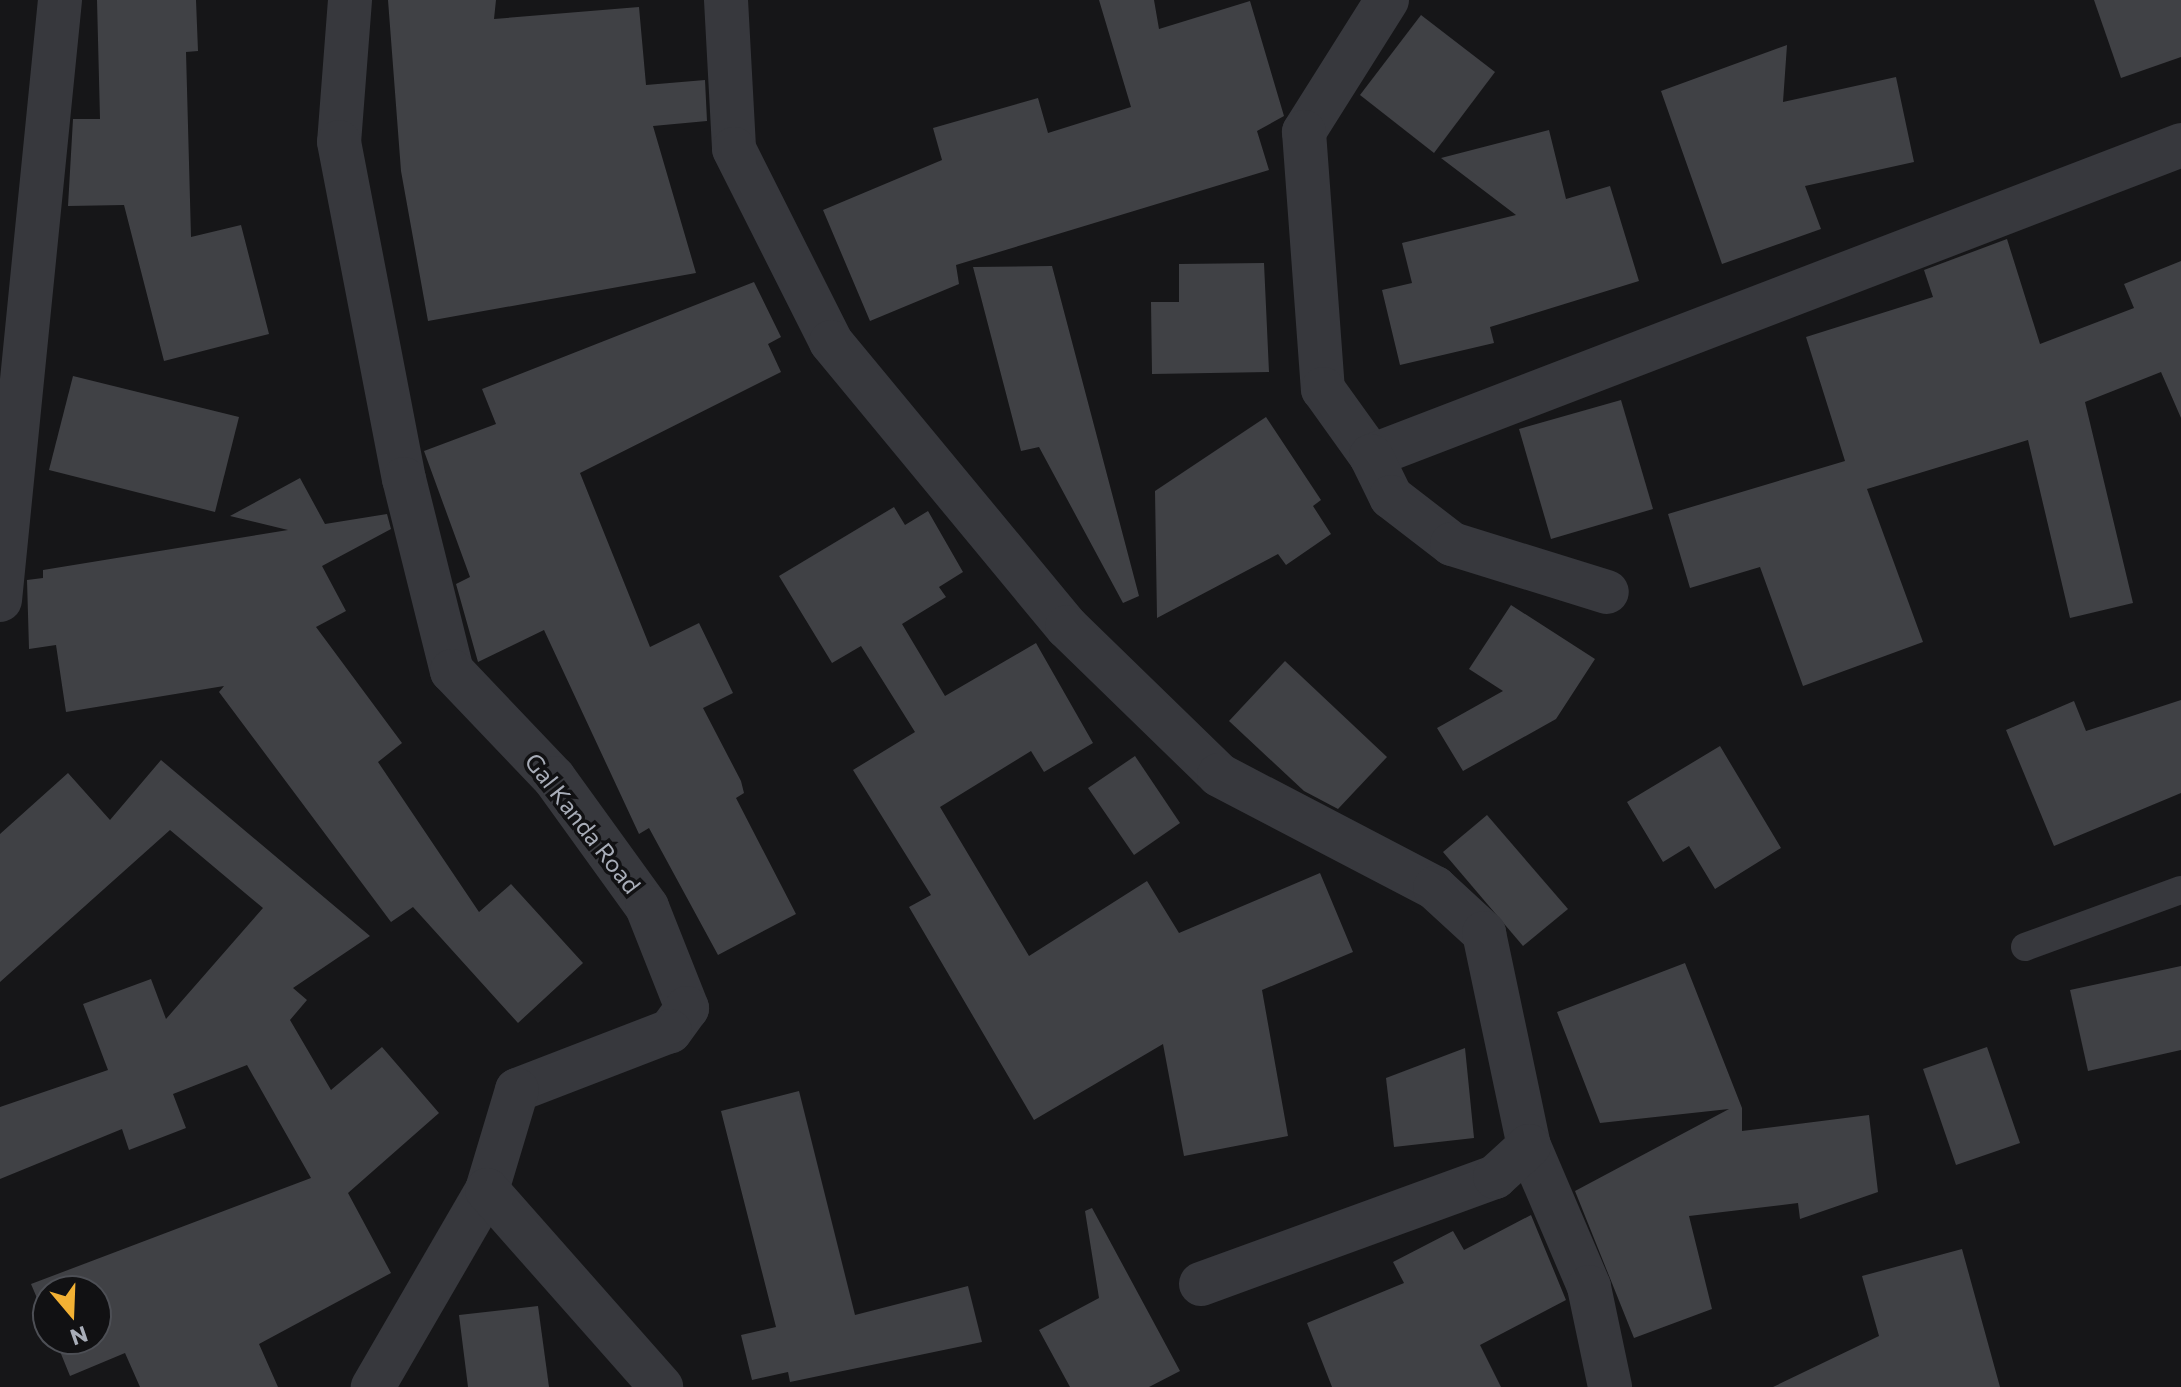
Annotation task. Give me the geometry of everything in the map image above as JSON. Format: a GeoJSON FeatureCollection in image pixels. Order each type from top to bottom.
{"type":"FeatureCollection","features":[{"type":"Feature","properties":{"kind":"street"},"geometry":{"type":"LineString","coordinates":[[0,600],[60,0]]}},
{"type":"Feature","properties":{"kind":"street","name":"Gal Kanda Road"},"geometry":{"type":"LineString","coordinates":[[350,0],[339,142],[430,599],[452,671],[554,778],[647,907],[687,1008],[670,1031],[517,1090],[487,1190],[373,1387]]}},
{"type":"Feature","properties":{"kind":"street"},"geometry":{"type":"LineString","coordinates":[[726,0],[734,149],[831,342],[1067,627],[1219,775],[1435,888],[1484,933],[1529,1146],[1589,1287],[1610,1387]]}},
{"type":"Feature","properties":{"kind":"street"},"geometry":{"type":"LineString","coordinates":[[1387,0],[1304,132],[1323,389],[1371,456],[1391,497],[1452,544],[1607,592]]}},
{"type":"Feature","properties":{"kind":"street"},"geometry":{"type":"LineString","coordinates":[[1371,456],[2181,145]]}},
{"type":"Feature","properties":{"kind":"street"},"geometry":{"type":"LineString","coordinates":[[1201,1284],[1495,1177],[1529,1146]]}},
{"type":"Feature","properties":{"kind":"street"},"geometry":{"type":"LineString","coordinates":[[487,1190],[661,1387]]}},
{"type":"Feature","properties":{"kind":"lane"},"geometry":{"type":"LineString","coordinates":[[2025,947],[2181,890]]}},
{"type":"Feature","properties":{"kind":"building"},"geometry":{"type":"Polygon","coordinates":[[[97,0],[196,0],[198,51],[186,52],[191,237],[241,225],[269,334],[164,361],[124,205],[68,206],[73,119],[100,119],[97,0]]]}},
{"type":"Feature","properties":{"kind":"building"},"geometry":{"type":"Polygon","coordinates":[[[388,0],[496,0],[494,19],[639,7],[646,85],[705,80],[707,121],[653,126],[696,273],[428,321],[401,171],[388,0]]]}},
{"type":"Feature","properties":{"kind":"building"},"geometry":{"type":"Polygon","coordinates":[[[1099,0],[1154,0],[1159,29],[1250,1],[1284,116],[1257,131],[1269,170],[956,265],[959,284],[870,321],[823,210],[942,160],[933,128],[1038,98],[1048,133],[1131,107],[1099,0]]]}},
{"type":"Feature","properties":{"kind":"building"},"geometry":{"type":"Polygon","coordinates":[[[2094,0],[2181,0],[2181,57],[2121,78],[2094,0]]]}},
{"type":"Feature","properties":{"kind":"building"},"geometry":{"type":"Polygon","coordinates":[[[1421,15],[1495,72],[1434,153],[1360,95],[1421,15]]]}},
{"type":"Feature","properties":{"kind":"building"},"geometry":{"type":"Polygon","coordinates":[[[1787,45],[1783,102],[1896,77],[1914,162],[1805,186],[1821,229],[1722,264],[1661,91],[1787,45]]]}},
{"type":"Feature","properties":{"kind":"building"},"geometry":{"type":"Polygon","coordinates":[[[1549,130],[1566,199],[1610,186],[1639,281],[1490,327],[1494,343],[1400,365],[1382,290],[1412,283],[1402,243],[1516,215],[1441,158],[1549,130]]]}},
{"type":"Feature","properties":{"kind":"building"},"geometry":{"type":"Polygon","coordinates":[[[2007,239],[2040,344],[2134,308],[2124,284],[2181,261],[2181,418],[2161,372],[2085,402],[2133,603],[2070,618],[2028,440],[1867,489],[1923,642],[1803,686],[1760,567],[1690,588],[1668,514],[1845,461],[1806,337],[1933,297],[1924,270],[2007,239]]]}},
{"type":"Feature","properties":{"kind":"building"},"geometry":{"type":"Polygon","coordinates":[[[1264,263],[1269,372],[1152,374],[1151,302],[1179,302],[1179,264],[1264,263]]]}},
{"type":"Feature","properties":{"kind":"building"},"geometry":{"type":"Polygon","coordinates":[[[1052,266],[1139,596],[1123,603],[1039,447],[1021,451],[973,267],[1052,266]]]}},
{"type":"Feature","properties":{"kind":"building"},"geometry":{"type":"Polygon","coordinates":[[[754,282],[781,337],[768,344],[781,372],[580,473],[650,647],[699,623],[733,693],[703,708],[741,781],[744,793],[736,798],[796,914],[718,955],[649,828],[639,834],[544,630],[478,662],[456,584],[470,577],[424,451],[496,424],[482,389],[754,282]]]}},
{"type":"Feature","properties":{"kind":"building"},"geometry":{"type":"Polygon","coordinates":[[[73,376],[239,417],[215,512],[49,470],[73,376]]]}},
{"type":"Feature","properties":{"kind":"building"},"geometry":{"type":"Polygon","coordinates":[[[1621,400],[1653,509],[1551,539],[1519,429],[1621,400]]]}},
{"type":"Feature","properties":{"kind":"building"},"geometry":{"type":"Polygon","coordinates":[[[1266,417],[1321,500],[1313,506],[1331,534],[1286,565],[1278,554],[1157,618],[1155,491],[1266,417]]]}},
{"type":"Feature","properties":{"kind":"building"},"geometry":{"type":"Polygon","coordinates":[[[300,478],[325,524],[387,514],[391,529],[322,566],[346,611],[316,627],[402,743],[378,762],[479,912],[511,884],[583,963],[518,1023],[413,907],[391,922],[219,692],[224,686],[66,712],[56,645],[29,649],[27,580],[43,578],[43,570],[288,530],[230,516],[300,478]]]}},
{"type":"Feature","properties":{"kind":"building"},"geometry":{"type":"Polygon","coordinates":[[[894,507],[905,525],[928,511],[963,572],[939,587],[946,597],[902,624],[945,696],[1036,643],[1093,743],[1044,772],[1031,751],[940,807],[1029,956],[1147,881],[1179,933],[1320,873],[1353,952],[1262,990],[1288,1136],[1184,1156],[1163,1044],[1034,1120],[909,907],[931,895],[853,770],[915,732],[861,646],[832,663],[779,576],[894,507]]]}},
{"type":"Feature","properties":{"kind":"building"},"geometry":{"type":"Polygon","coordinates":[[[1511,605],[1595,659],[1556,719],[1463,771],[1437,728],[1503,691],[1469,669],[1511,605]]]}},
{"type":"Feature","properties":{"kind":"building"},"geometry":{"type":"Polygon","coordinates":[[[1285,661],[1387,757],[1338,809],[1304,791],[1229,721],[1285,661]]]}},
{"type":"Feature","properties":{"kind":"building"},"geometry":{"type":"Polygon","coordinates":[[[2181,700],[2181,793],[2054,846],[2006,730],[2074,701],[2086,731],[2181,700]]]}},
{"type":"Feature","properties":{"kind":"building"},"geometry":{"type":"Polygon","coordinates":[[[1720,746],[1781,848],[1715,889],[1689,846],[1663,862],[1627,802],[1720,746]]]}},
{"type":"Feature","properties":{"kind":"building"},"geometry":{"type":"Polygon","coordinates":[[[1135,756],[1180,823],[1134,855],[1088,788],[1135,756]]]}},
{"type":"Feature","properties":{"kind":"building"},"geometry":{"type":"Polygon","coordinates":[[[161,760],[370,936],[293,988],[307,1000],[290,1020],[331,1090],[382,1047],[439,1113],[348,1193],[391,1273],[259,1344],[278,1387],[140,1387],[125,1353],[70,1376],[61,1355],[112,1355],[112,1275],[55,1275],[311,1178],[247,1065],[173,1094],[186,1128],[129,1150],[122,1129],[0,1179],[0,1107],[108,1070],[83,1004],[151,979],[166,1019],[263,908],[170,830],[0,982],[0,834],[68,773],[110,820],[161,760]]]}},
{"type":"Feature","properties":{"kind":"building"},"geometry":{"type":"Polygon","coordinates":[[[1487,815],[1568,909],[1523,946],[1443,852],[1487,815]]]}},
{"type":"Feature","properties":{"kind":"building"},"geometry":{"type":"Polygon","coordinates":[[[1685,963],[1742,1108],[1742,1131],[1869,1115],[1878,1192],[1800,1219],[1798,1203],[1689,1216],[1712,1309],[1634,1338],[1575,1191],[1729,1109],[1600,1123],[1557,1012],[1685,963]]]}},
{"type":"Feature","properties":{"kind":"building"},"geometry":{"type":"Polygon","coordinates":[[[2181,966],[2181,1050],[2088,1071],[2070,990],[2181,966]]]}},
{"type":"Feature","properties":{"kind":"building"},"geometry":{"type":"Polygon","coordinates":[[[1987,1047],[2020,1143],[1956,1165],[1923,1069],[1987,1047]]]}},
{"type":"Feature","properties":{"kind":"building"},"geometry":{"type":"Polygon","coordinates":[[[1465,1048],[1474,1138],[1394,1147],[1386,1078],[1465,1048]]]}},
{"type":"Feature","properties":{"kind":"building"},"geometry":{"type":"Polygon","coordinates":[[[799,1091],[855,1315],[968,1286],[982,1342],[790,1382],[788,1372],[752,1380],[741,1335],[776,1327],[721,1111],[799,1091]]]}},
{"type":"Feature","properties":{"kind":"building"},"geometry":{"type":"Polygon","coordinates":[[[1092,1208],[1180,1371],[1149,1387],[1070,1387],[1039,1330],[1099,1298],[1085,1211],[1092,1208]]]}},
{"type":"Feature","properties":{"kind":"building"},"geometry":{"type":"Polygon","coordinates":[[[1531,1215],[1566,1300],[1480,1345],[1501,1387],[1332,1387],[1307,1323],[1404,1283],[1393,1262],[1453,1231],[1464,1250],[1531,1215]]]}},
{"type":"Feature","properties":{"kind":"building"},"geometry":{"type":"Polygon","coordinates":[[[1962,1249],[2000,1387],[1773,1387],[1879,1336],[1862,1276],[1962,1249]]]}},
{"type":"Feature","properties":{"kind":"building"},"geometry":{"type":"Polygon","coordinates":[[[538,1306],[549,1387],[468,1387],[459,1315],[538,1306]]]}}]}
